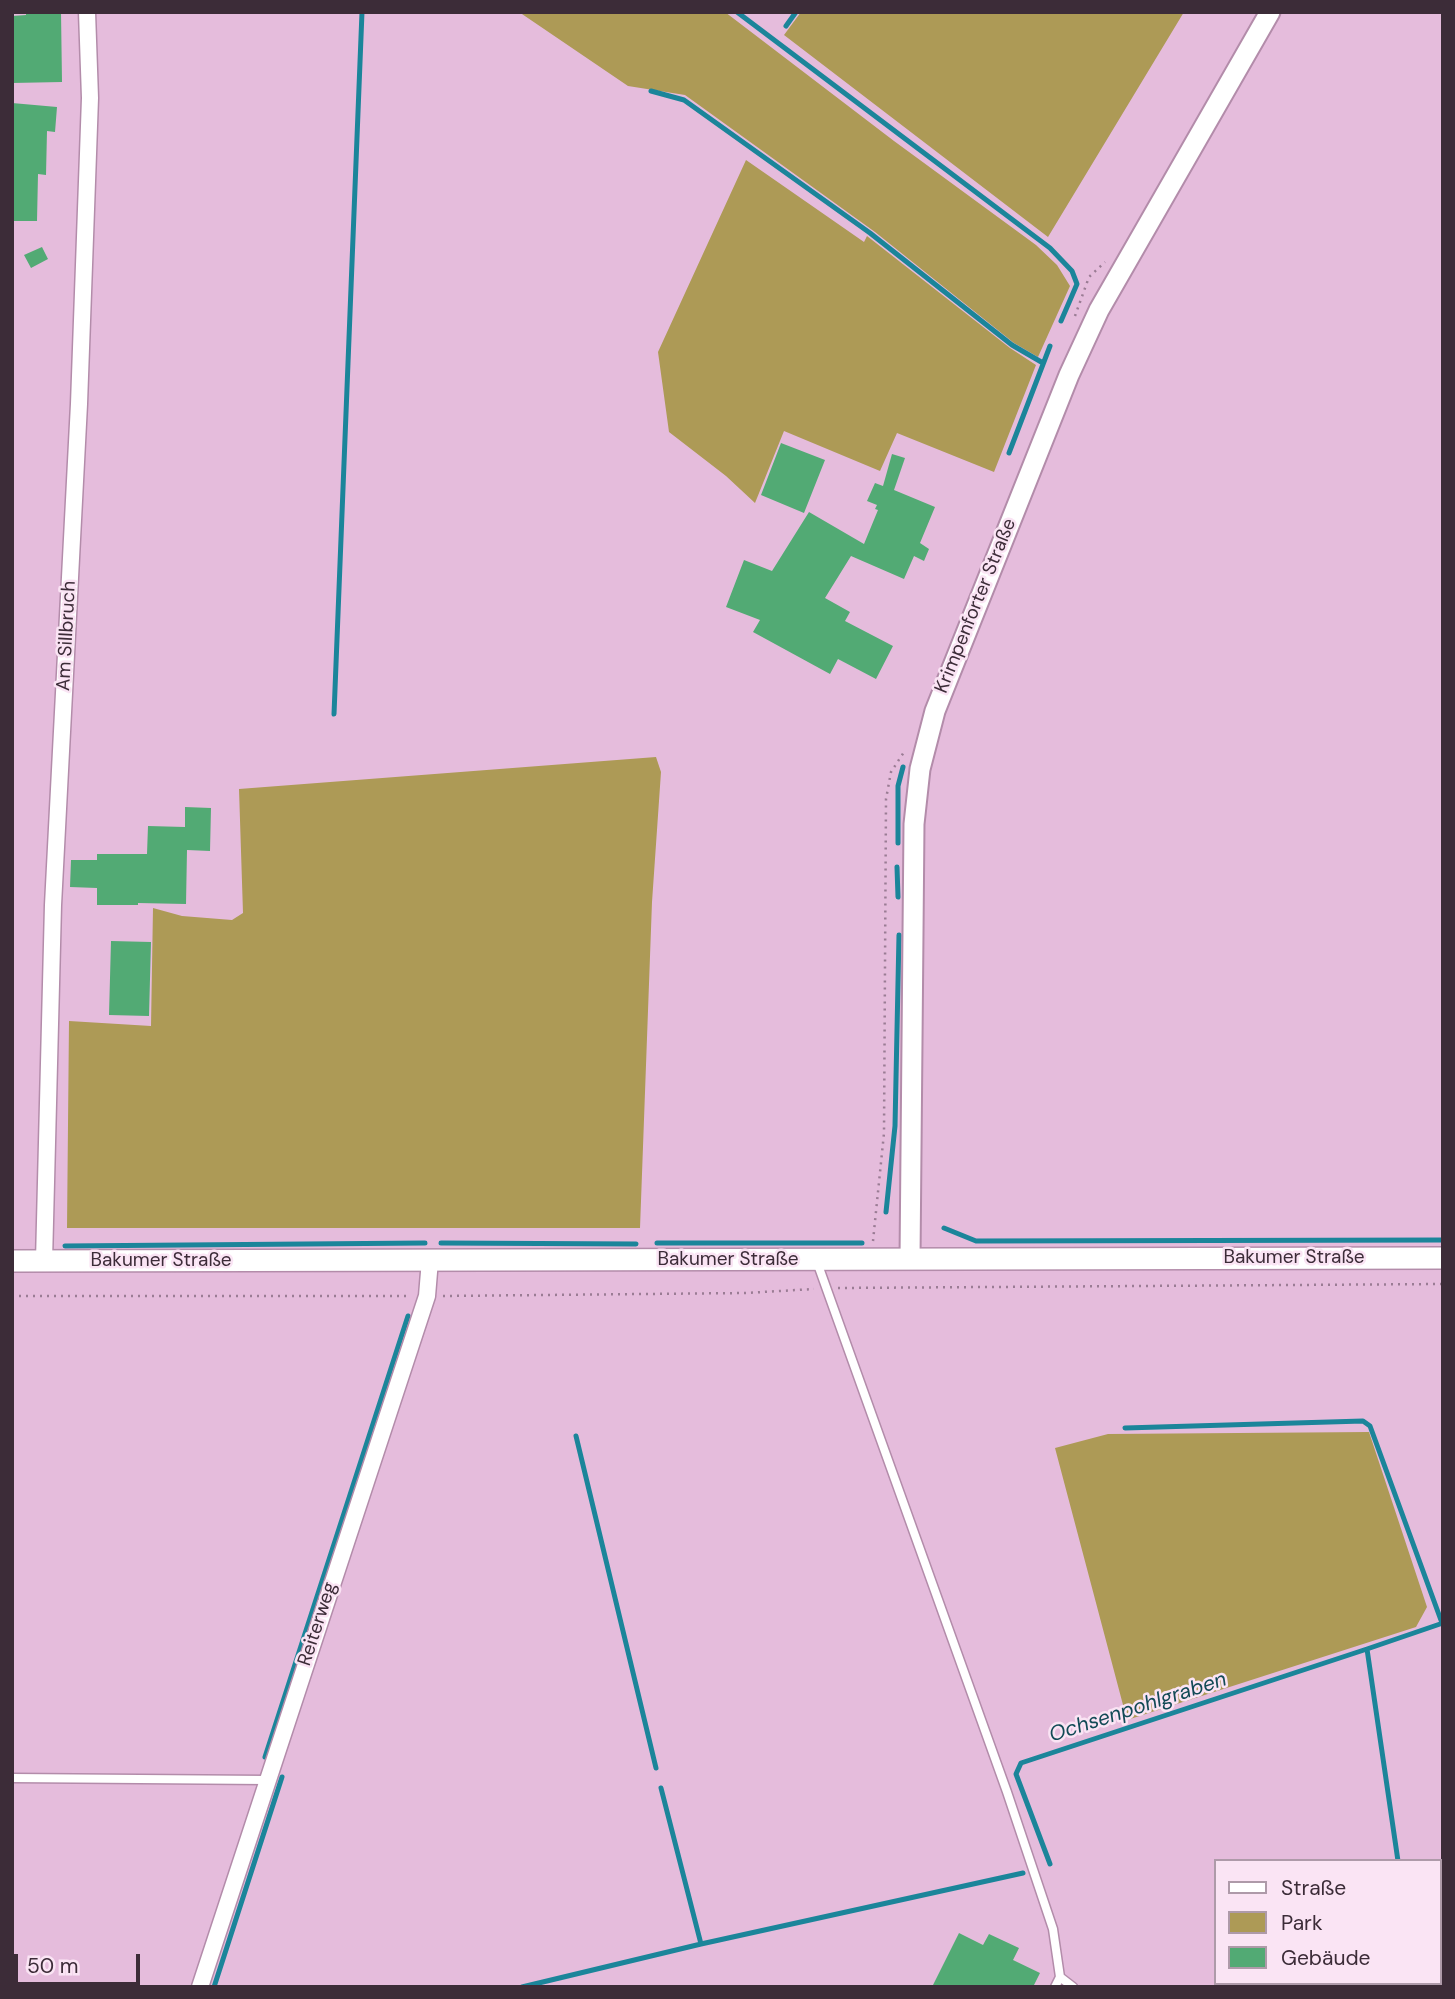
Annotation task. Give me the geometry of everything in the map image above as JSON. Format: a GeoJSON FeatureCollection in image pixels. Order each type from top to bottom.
{"type":"FeatureCollection","features":[{"type":"Feature","properties":{"kind":"main road","name":"Bakumer Straße"},"geometry":{"type":"LineString","coordinates":[[12,1261],[1443,1258]]}},
{"type":"Feature","properties":{"kind":"street","name":"Am Sillbruch"},"geometry":{"type":"LineString","coordinates":[[44,1261],[53,905],[79,404],[90,98],[87,12]]}},
{"type":"Feature","properties":{"kind":"street","name":"Krimpenforter Straße"},"geometry":{"type":"LineString","coordinates":[[910,1259],[914,824],[920,769],[935,711],[1069,375],[1099,310],[1270,12]]}},
{"type":"Feature","properties":{"kind":"street","name":"Reiterweg"},"geometry":{"type":"LineString","coordinates":[[200,1987],[427,1296],[430,1260]]}},
{"type":"Feature","properties":{"kind":"lane"},"geometry":{"type":"LineString","coordinates":[[816,1260],[1053,1929],[1060,1977],[1055,1987]]}},
{"type":"Feature","properties":{"kind":"lane"},"geometry":{"type":"LineString","coordinates":[[12,1778],[267,1780]]}},
{"type":"Feature","properties":{"kind":"lane"},"geometry":{"type":"LineString","coordinates":[[1060,1977],[1073,1987]]}},
{"type":"Feature","properties":{"kind":"path"},"geometry":{"type":"LineString","coordinates":[[871,1259],[884,1133],[886,799]]}},
{"type":"Feature","properties":{"kind":"path"},"geometry":{"type":"LineString","coordinates":[[12,1296],[427,1296],[745,1293],[884,1286],[1443,1284]]}},
{"type":"Feature","properties":{"kind":"green space"},"geometry":{"type":"Polygon","coordinates":[[[519,12],[725,12],[1036,245],[1057,265],[1070,286],[1038,357],[1014,343],[875,232],[685,95],[628,86],[519,12]]]}},
{"type":"Feature","properties":{"kind":"green space"},"geometry":{"type":"Polygon","coordinates":[[[801,12],[1184,12],[1048,237],[784,35],[801,12]]]}},
{"type":"Feature","properties":{"kind":"green space"},"geometry":{"type":"Polygon","coordinates":[[[746,160],[864,242],[867,236],[1010,348],[1036,365],[994,472],[897,433],[880,471],[784,431],[755,503],[726,476],[669,432],[658,352],[746,160]]]}},
{"type":"Feature","properties":{"kind":"green space"},"geometry":{"type":"Polygon","coordinates":[[[656,757],[661,772],[652,902],[640,1228],[67,1228],[69,1021],[151,1026],[153,908],[182,916],[232,920],[243,913],[239,789],[656,757]]]}},
{"type":"Feature","properties":{"kind":"green space"},"geometry":{"type":"Polygon","coordinates":[[[1369,1432],[1427,1607],[1416,1627],[1127,1720],[1055,1448],[1108,1434],[1369,1432]]]}},
{"type":"Feature","properties":{"kind":"building"},"geometry":{"type":"Polygon","coordinates":[[[26,12],[61,12],[62,82],[12,83],[12,16],[26,15],[26,12]]]}},
{"type":"Feature","properties":{"kind":"building"},"geometry":{"type":"Polygon","coordinates":[[[12,103],[57,107],[55,132],[47,131],[46,175],[38,174],[37,221],[12,221],[12,103]]]}},
{"type":"Feature","properties":{"kind":"building"},"geometry":{"type":"Polygon","coordinates":[[[42,247],[48,259],[31,268],[24,255],[42,247]]]}},
{"type":"Feature","properties":{"kind":"building"},"geometry":{"type":"Polygon","coordinates":[[[781,443],[825,460],[804,513],[761,495],[781,443]]]}},
{"type":"Feature","properties":{"kind":"building"},"geometry":{"type":"Polygon","coordinates":[[[892,454],[905,458],[894,490],[935,507],[920,543],[929,549],[924,561],[914,556],[904,579],[851,556],[825,598],[850,612],[845,621],[893,646],[876,679],[838,659],[830,674],[753,632],[760,620],[726,607],[744,560],[772,571],[809,512],[864,544],[878,510],[875,509],[877,505],[867,501],[875,483],[883,486],[892,454]]]}},
{"type":"Feature","properties":{"kind":"building"},"geometry":{"type":"Polygon","coordinates":[[[185,807],[211,808],[210,851],[187,850],[186,904],[97,905],[97,888],[70,887],[71,860],[97,860],[97,854],[147,854],[148,826],[185,827],[185,807]]]}},
{"type":"Feature","properties":{"kind":"building"},"geometry":{"type":"Polygon","coordinates":[[[111,941],[151,942],[149,1016],[109,1015],[111,941]]]}},
{"type":"Feature","properties":{"kind":"building"},"geometry":{"type":"Polygon","coordinates":[[[959,1933],[983,1945],[989,1934],[1019,1948],[1013,1960],[1040,1973],[1033,1987],[932,1987],[959,1933]]]}},
{"type":"Feature","properties":{"kind":"waterway"},"geometry":{"type":"LineString","coordinates":[[334,714],[362,12]]}},
{"type":"Feature","properties":{"kind":"waterway"},"geometry":{"type":"LineString","coordinates":[[737,12],[1050,248],[1072,271],[1077,284],[1061,321]]}},
{"type":"Feature","properties":{"kind":"waterway"},"geometry":{"type":"LineString","coordinates":[[786,26],[796,12]]}},
{"type":"Feature","properties":{"kind":"waterway"},"geometry":{"type":"LineString","coordinates":[[651,91],[684,100],[870,233],[1012,345],[1043,363]]}},
{"type":"Feature","properties":{"kind":"waterway"},"geometry":{"type":"LineString","coordinates":[[1009,453],[1050,346]]}},
{"type":"Feature","properties":{"kind":"waterway"},"geometry":{"type":"LineString","coordinates":[[898,843],[898,786],[903,767]]}},
{"type":"Feature","properties":{"kind":"waterway"},"geometry":{"type":"LineString","coordinates":[[897,867],[898,897]]}},
{"type":"Feature","properties":{"kind":"waterway"},"geometry":{"type":"LineString","coordinates":[[886,1212],[895,1126],[899,935]]}},
{"type":"Feature","properties":{"kind":"waterway"},"geometry":{"type":"LineString","coordinates":[[944,1228],[976,1241],[1443,1240]]}},
{"type":"Feature","properties":{"kind":"waterway"},"geometry":{"type":"LineString","coordinates":[[65,1246],[425,1243]]}},
{"type":"Feature","properties":{"kind":"waterway"},"geometry":{"type":"LineString","coordinates":[[441,1243],[636,1244]]}},
{"type":"Feature","properties":{"kind":"waterway"},"geometry":{"type":"LineString","coordinates":[[657,1243],[862,1243]]}},
{"type":"Feature","properties":{"kind":"waterway"},"geometry":{"type":"LineString","coordinates":[[265,1757],[408,1316]]}},
{"type":"Feature","properties":{"kind":"waterway"},"geometry":{"type":"LineString","coordinates":[[1125,1428],[1363,1421],[1370,1426],[1442,1623]]}},
{"type":"Feature","properties":{"kind":"waterway"},"geometry":{"type":"LineString","coordinates":[[576,1436],[656,1768]]}},
{"type":"Feature","properties":{"kind":"waterway","name":"Ochsenpohlgraben"},"geometry":{"type":"LineString","coordinates":[[1367,1649],[1443,1623]]}},
{"type":"Feature","properties":{"kind":"waterway","name":"Ochsenpohlgraben"},"geometry":{"type":"LineString","coordinates":[[1050,1864],[1016,1774],[1021,1763],[1367,1649],[1398,1859]]}},
{"type":"Feature","properties":{"kind":"waterway"},"geometry":{"type":"LineString","coordinates":[[214,1987],[282,1777]]}},
{"type":"Feature","properties":{"kind":"waterway"},"geometry":{"type":"LineString","coordinates":[[661,1788],[701,1944]]}},
{"type":"Feature","properties":{"kind":"waterway","name":"Ochsenpohlgraben"},"geometry":{"type":"LineString","coordinates":[[522,1987],[701,1944],[1023,1873]]}}]}
